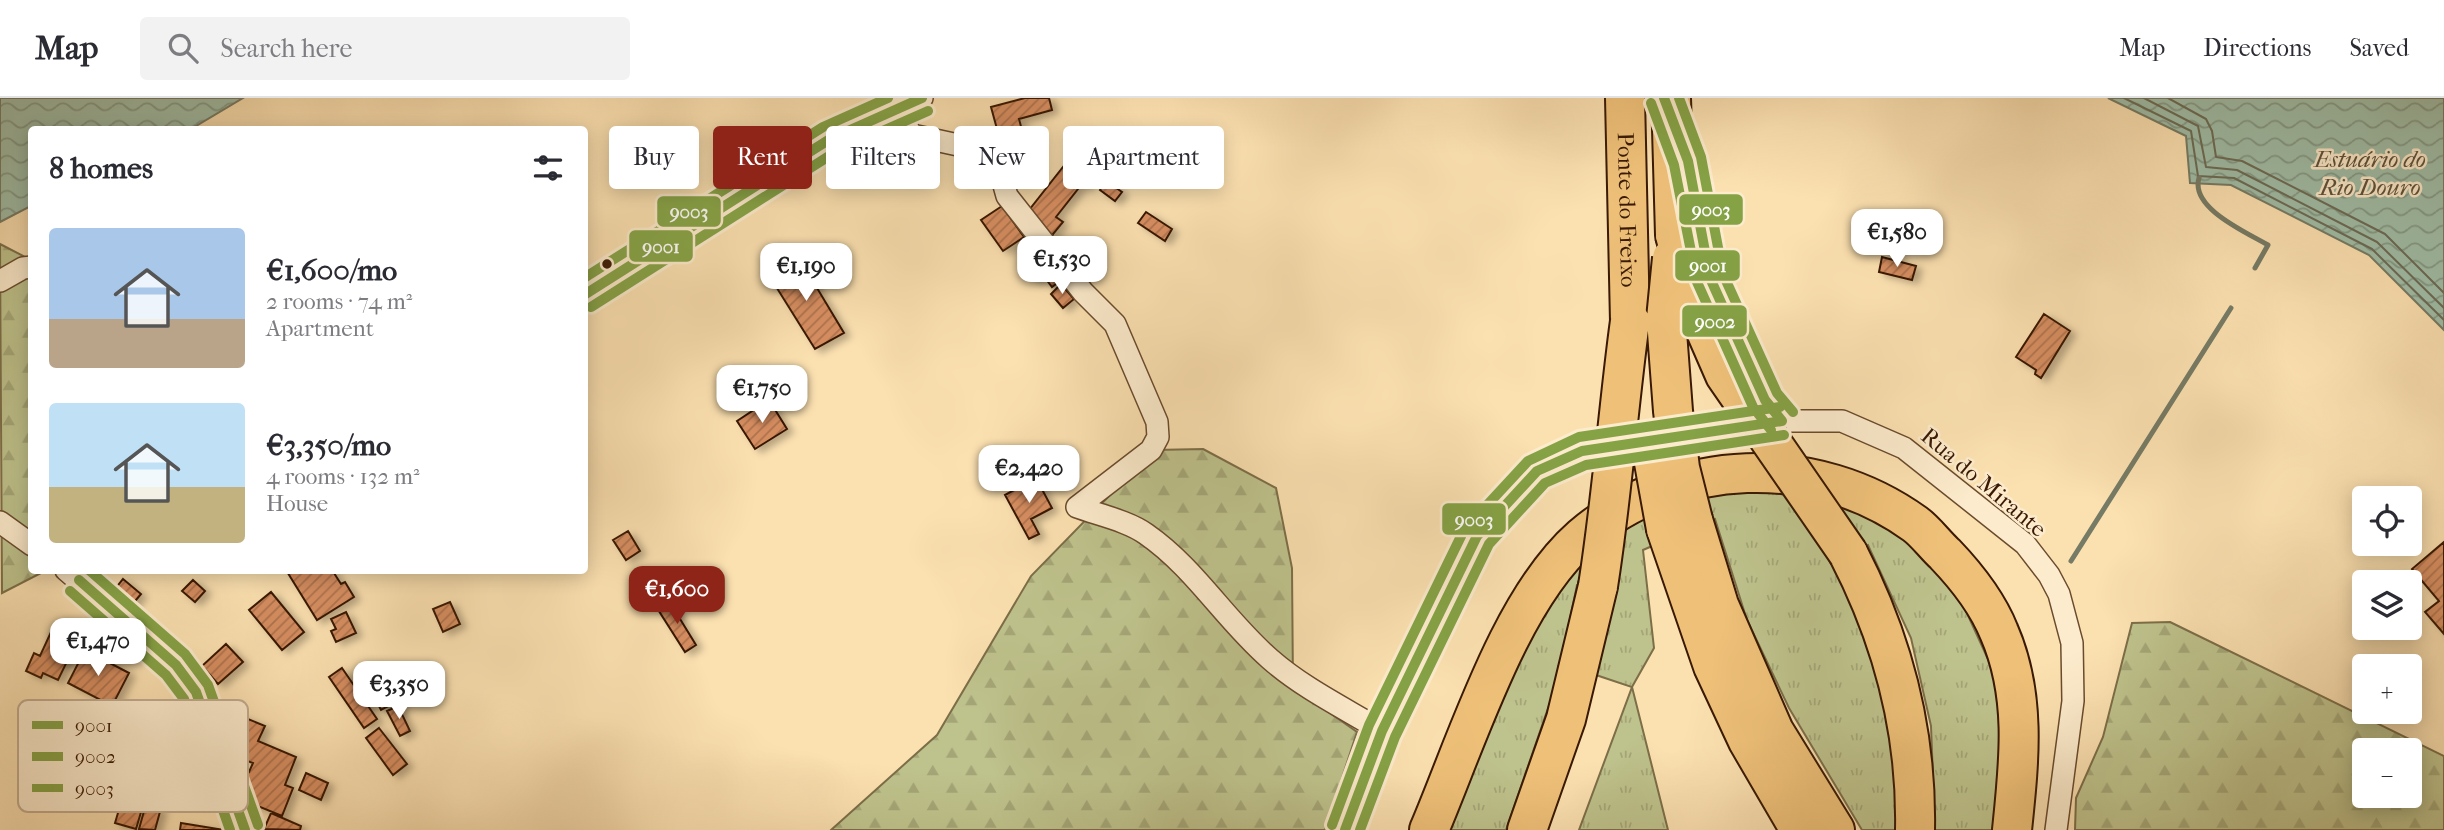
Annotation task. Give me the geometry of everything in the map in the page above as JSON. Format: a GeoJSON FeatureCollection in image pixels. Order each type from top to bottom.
{"type":"FeatureCollection","features":[{"type":"Feature","properties":{"kind":"highway","name":"Ponte do Freixo"},"geometry":{"type":"LineString","coordinates":[[1625,98],[1630,321]]}},
{"type":"Feature","properties":{"kind":"highway","name":"Ponte do Freixo"},"geometry":{"type":"LineString","coordinates":[[1671,98],[1675,235]]}},
{"type":"Feature","properties":{"kind":"highway"},"geometry":{"type":"LineString","coordinates":[[1675,235],[1665,319],[1680,468],[1679,525],[1719,605],[1773,731],[1835,830]]}},
{"type":"Feature","properties":{"kind":"highway"},"geometry":{"type":"LineString","coordinates":[[1675,235],[1691,297],[1725,375],[1848,553],[1867,589],[1895,666],[1910,736],[1915,830]]}},
{"type":"Feature","properties":{"kind":"highway"},"geometry":{"type":"LineString","coordinates":[[1630,321],[1713,666],[1748,741],[1800,830]]}},
{"type":"Feature","properties":{"kind":"highway"},"geometry":{"type":"LineString","coordinates":[[1527,830],[1566,719],[1598,586],[1615,464],[1617,414],[1630,321]]}},
{"type":"Feature","properties":{"kind":"highway"},"geometry":{"type":"LineString","coordinates":[[1429,830],[1502,658],[1529,601],[1549,571],[1583,537],[1630,504],[1666,488],[1716,474],[1756,471],[1802,476],[1839,485],[1872,498],[1917,526],[1969,580],[1999,632],[2016,686],[2021,743],[2012,830]]}},
{"type":"Feature","properties":{"kind":"street"},"geometry":{"type":"LineString","coordinates":[[588,292],[830,139],[922,98]]}},
{"type":"Feature","properties":{"kind":"street"},"geometry":{"type":"LineString","coordinates":[[1664,98],[1688,161],[1710,278],[1765,400],[1782,421]]}},
{"type":"Feature","properties":{"kind":"street"},"geometry":{"type":"LineString","coordinates":[[895,110],[912,135],[995,153],[1007,196],[1083,292],[1115,324],[1157,422],[1158,437],[1151,450],[1077,507],[1144,533],[1189,569],[1220,609],[1270,660],[1310,689],[1382,731]]}},
{"type":"Feature","properties":{"kind":"street"},"geometry":{"type":"LineString","coordinates":[[0,281],[28,267]]}},
{"type":"Feature","properties":{"kind":"street","name":"Rua do Mirante"},"geometry":{"type":"LineString","coordinates":[[1345,830],[1382,731],[1477,536],[1537,471],[1582,451],[1782,421],[1842,421],[1904,448],[2025,544],[2049,575],[2059,594],[2072,643],[2073,678],[2072,714],[2056,830]]}},
{"type":"Feature","properties":{"kind":"street"},"geometry":{"type":"LineString","coordinates":[[0,522],[28,542]]}},
{"type":"Feature","properties":{"kind":"street"},"geometry":{"type":"LineString","coordinates":[[78,574],[176,665],[199,700]]}},
{"type":"Feature","properties":{"kind":"street"},"geometry":{"type":"LineString","coordinates":[[239,812],[245,830]]}},
{"type":"Feature","properties":{"kind":"green space"},"geometry":{"type":"Polygon","coordinates":[[[0,244],[28,258],[28,574],[39,574],[2,593],[0,244]]]}},
{"type":"Feature","properties":{"kind":"green space"},"geometry":{"type":"Polygon","coordinates":[[[1203,449],[1276,488],[1292,568],[1293,687],[1357,732],[1325,830],[831,830],[937,735],[1031,576],[1154,450],[1203,449]]]}},
{"type":"Feature","properties":{"kind":"green space"},"geometry":{"type":"Polygon","coordinates":[[[1712,487],[1845,499],[1899,534],[1950,576],[1992,668],[2003,720],[2001,768],[1993,830],[1935,830],[1931,726],[1911,638],[1868,545],[1834,562],[1869,629],[1921,830],[1862,830],[1789,708],[1747,620],[1715,519],[1643,550],[1654,648],[1632,687],[1596,675],[1617,590],[1577,585],[1556,685],[1506,830],[1446,830],[1531,624],[1567,569],[1633,512],[1712,487]]]}},
{"type":"Feature","properties":{"kind":"green space"},"geometry":{"type":"Polygon","coordinates":[[[2170,622],[2352,711],[2352,724],[2379,724],[2407,738],[2352,738],[2352,808],[2422,808],[2422,745],[2444,756],[2444,830],[2075,830],[2076,798],[2103,737],[2132,623],[2170,622]]]}},
{"type":"Feature","properties":{"kind":"green space"},"geometry":{"type":"Polygon","coordinates":[[[1632,687],[1668,830],[1579,830],[1632,687]]]}},
{"type":"Feature","properties":{"kind":"water"},"geometry":{"type":"Polygon","coordinates":[[[0,98],[243,98],[196,126],[28,126],[28,208],[0,222],[0,98]]]}},
{"type":"Feature","properties":{"kind":"water","name":"Estuário do Rio Douro"},"geometry":{"type":"Polygon","coordinates":[[[2108,98],[2444,98],[2444,330],[2369,255],[2231,185],[2190,183],[2186,136],[2108,98]]]}},
{"type":"Feature","properties":{"kind":"building"},"geometry":{"type":"Polygon","coordinates":[[[1025,98],[1049,98],[1052,110],[1019,119],[1021,126],[996,126],[991,107],[1025,98]]]}},
{"type":"Feature","properties":{"kind":"building"},"geometry":{"type":"Polygon","coordinates":[[[1063,167],[1063,189],[1078,189],[1056,217],[1063,222],[1049,239],[1026,214],[1046,189],[1049,189],[1049,185],[1063,167]]]}},
{"type":"Feature","properties":{"kind":"building"},"geometry":{"type":"Polygon","coordinates":[[[1118,189],[1122,192],[1115,201],[1100,190],[1118,189]]]}},
{"type":"Feature","properties":{"kind":"building"},"geometry":{"type":"Polygon","coordinates":[[[1002,206],[1024,237],[1003,251],[981,220],[1002,206]]]}},
{"type":"Feature","properties":{"kind":"building"},"geometry":{"type":"Polygon","coordinates":[[[1146,212],[1172,229],[1165,241],[1138,223],[1146,212]]]}},
{"type":"Feature","properties":{"kind":"building"},"geometry":{"type":"Polygon","coordinates":[[[1046,252],[1065,277],[1052,287],[1043,275],[1035,280],[1026,268],[1046,252]]]}},
{"type":"Feature","properties":{"kind":"building"},"geometry":{"type":"Polygon","coordinates":[[[791,255],[806,274],[808,273],[844,333],[815,349],[770,277],[780,272],[776,263],[791,255]]]}},
{"type":"Feature","properties":{"kind":"building"},"geometry":{"type":"Polygon","coordinates":[[[1882,257],[1916,266],[1912,280],[1879,272],[1882,257]]]}},
{"type":"Feature","properties":{"kind":"building"},"geometry":{"type":"Polygon","coordinates":[[[1061,284],[1074,299],[1063,308],[1051,294],[1061,284]]]}},
{"type":"Feature","properties":{"kind":"building"},"geometry":{"type":"Polygon","coordinates":[[[2044,314],[2070,331],[2041,378],[2035,374],[2036,370],[2016,357],[2044,314]]]}},
{"type":"Feature","properties":{"kind":"building"},"geometry":{"type":"Polygon","coordinates":[[[769,400],[787,429],[755,449],[737,421],[769,400]]]}},
{"type":"Feature","properties":{"kind":"building"},"geometry":{"type":"Polygon","coordinates":[[[1036,478],[1052,508],[1031,519],[1039,534],[1029,539],[1005,495],[1036,478]]]}},
{"type":"Feature","properties":{"kind":"building"},"geometry":{"type":"Polygon","coordinates":[[[628,531],[640,551],[626,560],[613,540],[628,531]]]}},
{"type":"Feature","properties":{"kind":"building"},"geometry":{"type":"Polygon","coordinates":[[[2444,542],[2444,634],[2425,612],[2439,601],[2422,581],[2422,570],[2412,569],[2444,542]]]}},
{"type":"Feature","properties":{"kind":"building"},"geometry":{"type":"Polygon","coordinates":[[[288,574],[335,574],[341,584],[345,582],[354,597],[317,620],[288,574]]]}},
{"type":"Feature","properties":{"kind":"building"},"geometry":{"type":"Polygon","coordinates":[[[123,579],[141,594],[125,613],[107,599],[123,579]]]}},
{"type":"Feature","properties":{"kind":"building"},"geometry":{"type":"Polygon","coordinates":[[[193,580],[205,591],[195,602],[182,591],[193,580]]]}},
{"type":"Feature","properties":{"kind":"building"},"geometry":{"type":"Polygon","coordinates":[[[271,592],[304,632],[282,650],[249,610],[271,592]]]}},
{"type":"Feature","properties":{"kind":"building"},"geometry":{"type":"Polygon","coordinates":[[[669,601],[696,645],[685,652],[657,608],[669,601]]]}},
{"type":"Feature","properties":{"kind":"building"},"geometry":{"type":"Polygon","coordinates":[[[450,602],[460,624],[443,632],[433,609],[450,602]]]}},
{"type":"Feature","properties":{"kind":"building"},"geometry":{"type":"Polygon","coordinates":[[[346,612],[356,633],[336,642],[331,631],[336,629],[331,619],[346,612]]]}},
{"type":"Feature","properties":{"kind":"building"},"geometry":{"type":"Polygon","coordinates":[[[51,632],[76,643],[58,680],[43,673],[41,678],[26,671],[34,653],[40,656],[51,632]]]}},
{"type":"Feature","properties":{"kind":"building"},"geometry":{"type":"Polygon","coordinates":[[[226,644],[243,662],[218,684],[202,666],[226,644]]]}},
{"type":"Feature","properties":{"kind":"building"},"geometry":{"type":"Polygon","coordinates":[[[85,650],[129,673],[115,700],[101,700],[68,683],[85,650]]]}},
{"type":"Feature","properties":{"kind":"building"},"geometry":{"type":"Polygon","coordinates":[[[375,664],[396,702],[381,710],[361,672],[375,664]]]}},
{"type":"Feature","properties":{"kind":"building"},"geometry":{"type":"Polygon","coordinates":[[[342,668],[377,719],[364,728],[329,677],[342,668]]]}},
{"type":"Feature","properties":{"kind":"building"},"geometry":{"type":"Polygon","coordinates":[[[398,706],[410,731],[400,736],[387,711],[398,706]]]}},
{"type":"Feature","properties":{"kind":"building"},"geometry":{"type":"Polygon","coordinates":[[[248,719],[265,726],[258,741],[296,757],[285,785],[293,788],[282,816],[248,802],[248,772],[253,763],[248,761],[248,719]]]}},
{"type":"Feature","properties":{"kind":"building"},"geometry":{"type":"Polygon","coordinates":[[[379,728],[407,764],[393,775],[366,738],[379,728]]]}},
{"type":"Feature","properties":{"kind":"building"},"geometry":{"type":"Polygon","coordinates":[[[306,773],[328,783],[321,800],[299,790],[306,773]]]}},
{"type":"Feature","properties":{"kind":"building"},"geometry":{"type":"Polygon","coordinates":[[[118,812],[141,812],[136,829],[115,823],[118,812]]]}},
{"type":"Feature","properties":{"kind":"building"},"geometry":{"type":"Polygon","coordinates":[[[144,812],[160,812],[155,830],[139,829],[144,812]]]}},
{"type":"Feature","properties":{"kind":"building"},"geometry":{"type":"Polygon","coordinates":[[[271,813],[301,826],[300,830],[264,829],[271,813]]]}},
{"type":"Feature","properties":{"kind":"building"},"geometry":{"type":"Polygon","coordinates":[[[181,823],[224,830],[180,830],[181,823]]]}},
{"type":"Feature","properties":{"kind":"waterway"},"geometry":{"type":"LineString","coordinates":[[2199,178],[2198,189],[2211,209],[2268,245],[2255,268]]}},
{"type":"Feature","properties":{"kind":"waterway"},"geometry":{"type":"LineString","coordinates":[[2071,561],[2231,308]]}},
{"type":"Feature","properties":{"kind":"transit line","name":"9003"},"geometry":{"type":"LineString","coordinates":[[588,275],[823,127],[888,98]]}},
{"type":"Feature","properties":{"kind":"transit line","name":"9001"},"geometry":{"type":"LineString","coordinates":[[588,292],[830,139],[922,98]]}},
{"type":"Feature","properties":{"kind":"transit line","name":"9001"},"geometry":{"type":"LineString","coordinates":[[1664,98],[1688,161],[1710,278],[1765,400],[1782,421]]}},
{"type":"Feature","properties":{"kind":"transit line","name":"9003"},"geometry":{"type":"LineString","coordinates":[[1679,98],[1701,157],[1723,274],[1777,393],[1793,412]]}},
{"type":"Feature","properties":{"kind":"transit line","name":"9002"},"geometry":{"type":"LineString","coordinates":[[1651,103],[1674,165],[1697,282],[1753,407],[1771,430]]}},
{"type":"Feature","properties":{"kind":"transit line","name":"9002"},"geometry":{"type":"LineString","coordinates":[[591,307],[837,151],[928,111]]}},
{"type":"Feature","properties":{"kind":"transit line","name":"9003"},"geometry":{"type":"LineString","coordinates":[[1332,825],[1369,725],[1464,530],[1528,461],[1579,437],[1780,407]]}},
{"type":"Feature","properties":{"kind":"transit line","name":"9001"},"geometry":{"type":"LineString","coordinates":[[1345,830],[1382,731],[1477,536],[1537,471],[1582,451],[1782,421]]}},
{"type":"Feature","properties":{"kind":"transit line","name":"9002"},"geometry":{"type":"LineString","coordinates":[[1360,830],[1395,737],[1489,544],[1545,483],[1586,465],[1784,435]]}},
{"type":"Feature","properties":{"kind":"transit line","name":"9003"},"geometry":{"type":"LineString","coordinates":[[94,574],[185,654],[208,685],[213,700]]}},
{"type":"Feature","properties":{"kind":"transit line","name":"9001"},"geometry":{"type":"LineString","coordinates":[[79,580],[176,665],[199,700]]}},
{"type":"Feature","properties":{"kind":"transit line","name":"9002"},"geometry":{"type":"LineString","coordinates":[[70,591],[166,675],[184,700]]}},
{"type":"Feature","properties":{"kind":"transit line","name":"9003"},"geometry":{"type":"LineString","coordinates":[[248,797],[258,825]]}},
{"type":"Feature","properties":{"kind":"transit line","name":"9002"},"geometry":{"type":"LineString","coordinates":[[224,812],[230,830]]}},
{"type":"Feature","properties":{"kind":"transit line","name":"9001"},"geometry":{"type":"LineString","coordinates":[[239,812],[245,830]]}}]}
